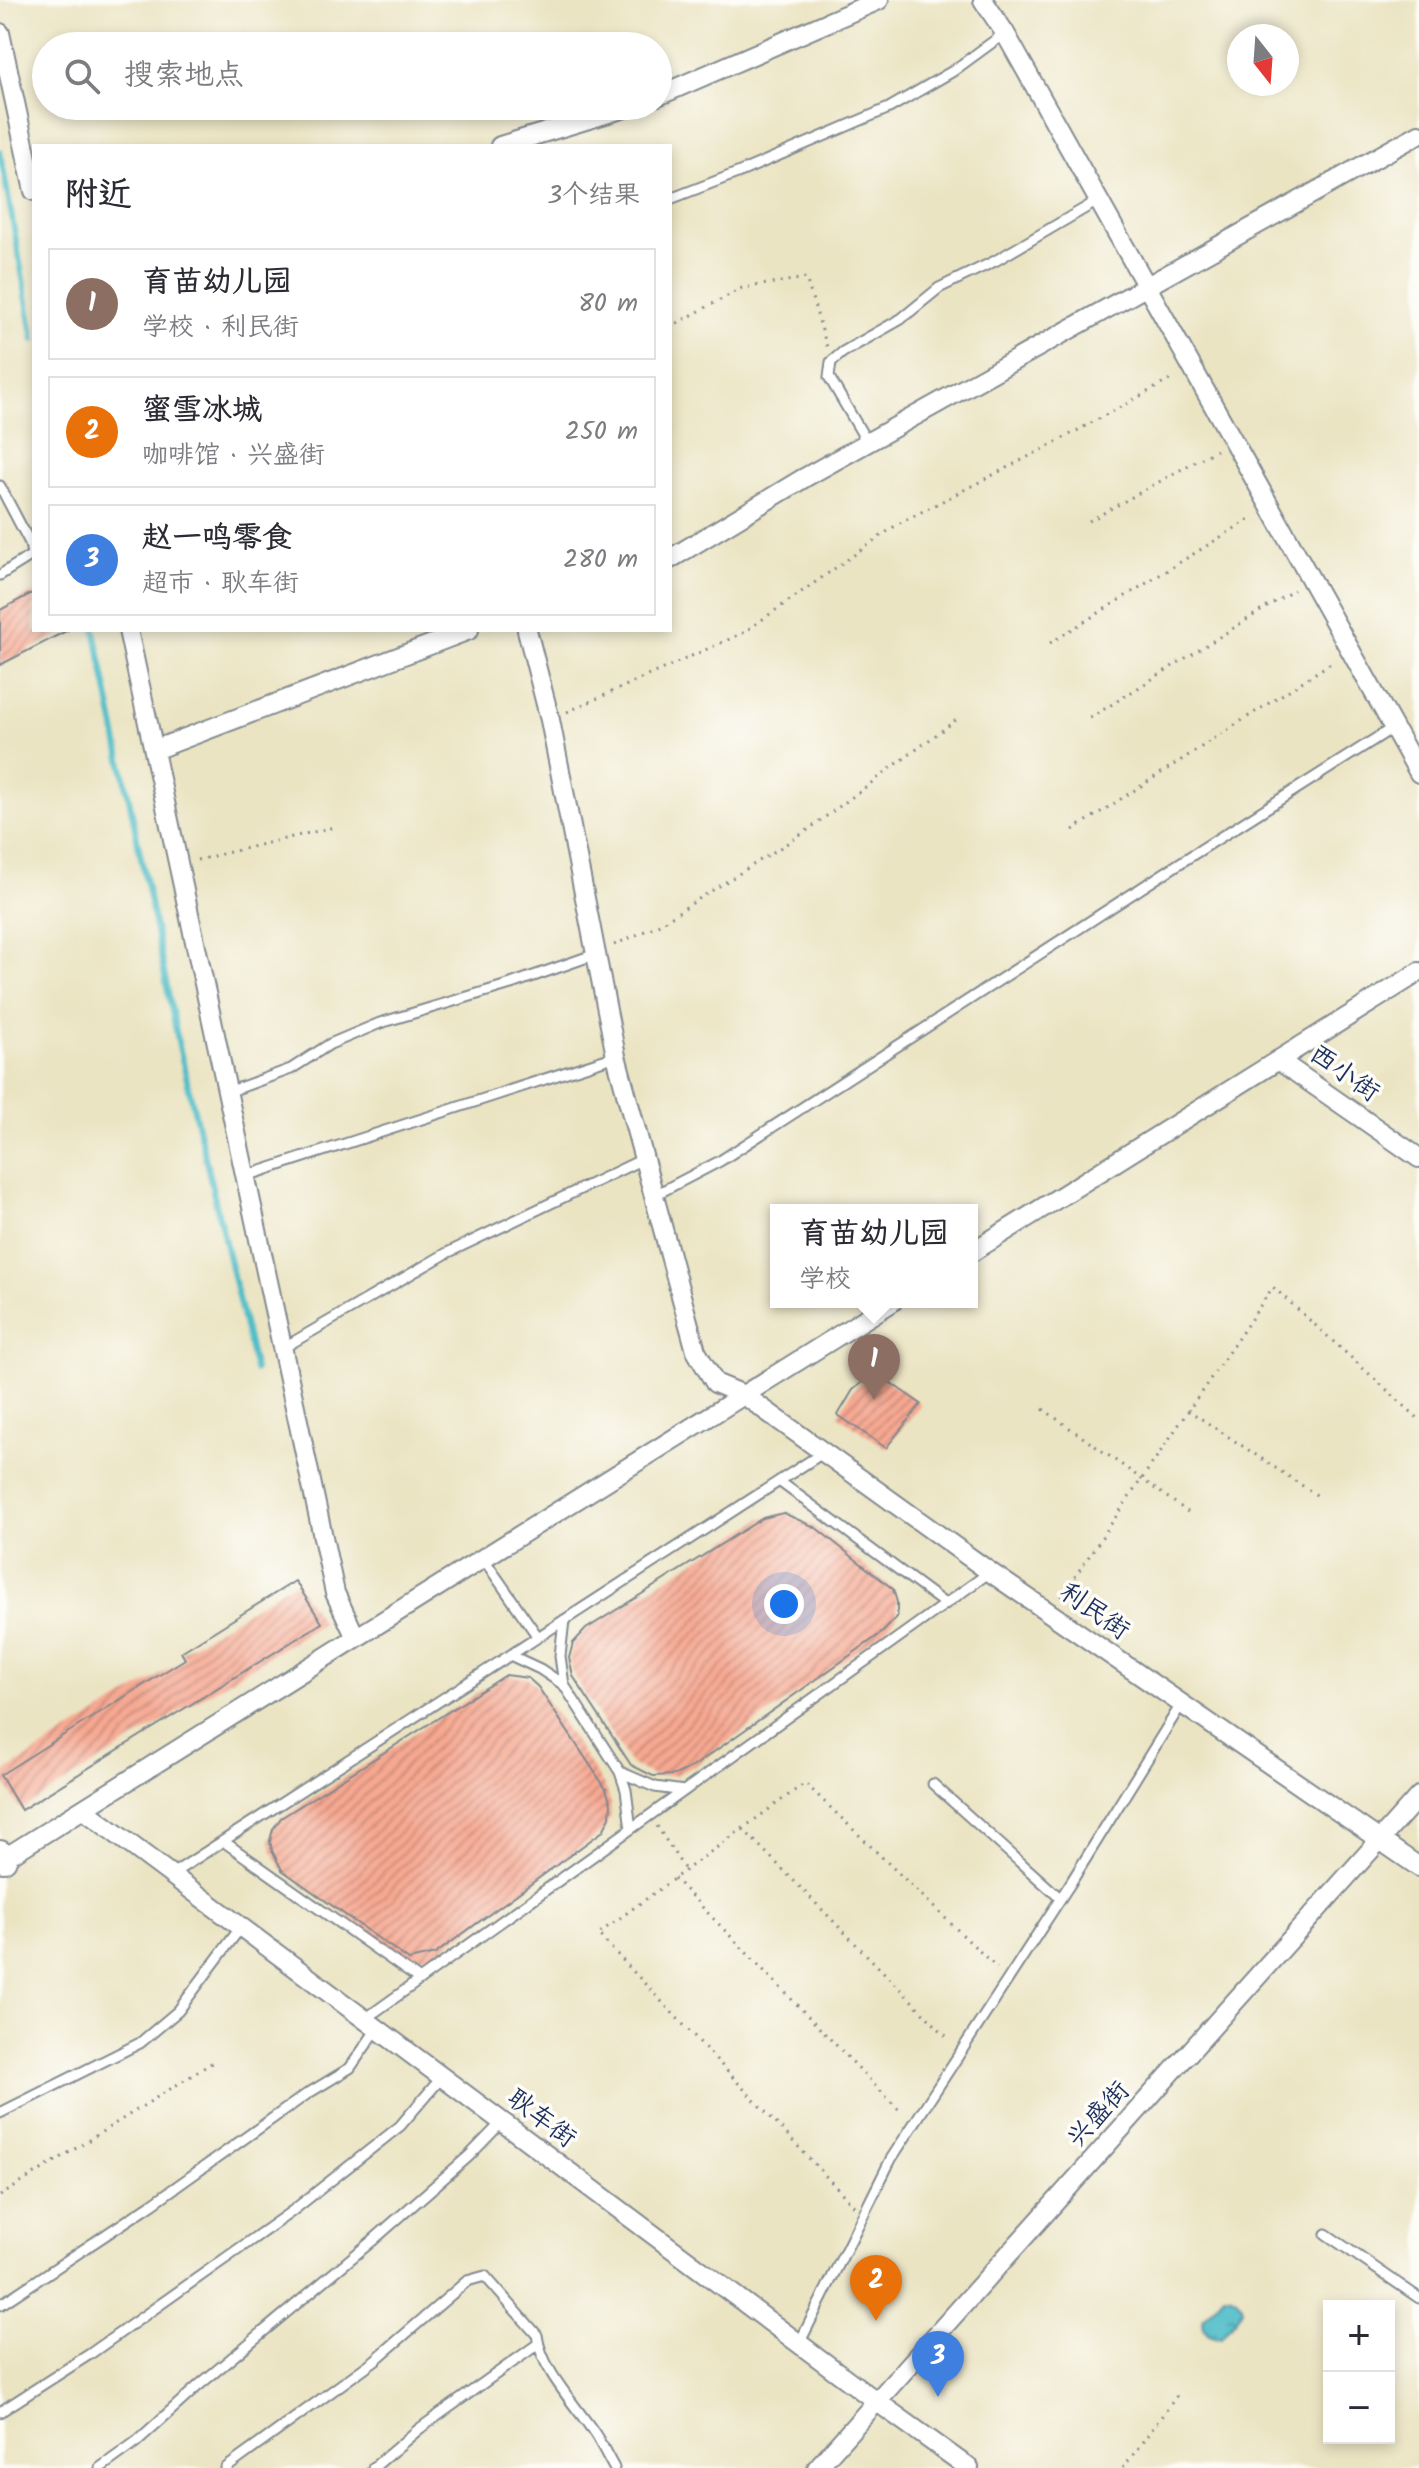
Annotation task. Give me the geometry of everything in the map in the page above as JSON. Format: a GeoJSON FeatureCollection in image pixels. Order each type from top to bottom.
{"type":"FeatureCollection","features":[{"type":"Feature","properties":{"kind":"street"},"geometry":{"type":"LineString","coordinates":[[672,90],[879,0]]}},
{"type":"Feature","properties":{"kind":"street"},"geometry":{"type":"LineString","coordinates":[[983,0],[1005,33],[1419,773]]}},
{"type":"Feature","properties":{"kind":"street"},"geometry":{"type":"LineString","coordinates":[[0,33],[32,182]]}},
{"type":"Feature","properties":{"kind":"street"},"geometry":{"type":"LineString","coordinates":[[507,144],[586,120]]}},
{"type":"Feature","properties":{"kind":"street"},"geometry":{"type":"LineString","coordinates":[[672,558],[867,442],[1419,134]]}},
{"type":"Feature","properties":{"kind":"street"},"geometry":{"type":"LineString","coordinates":[[128,632],[335,1593],[356,1638]]}},
{"type":"Feature","properties":{"kind":"street"},"geometry":{"type":"LineString","coordinates":[[154,750],[464,632]]}},
{"type":"Feature","properties":{"kind":"street","name":"利民街"},"geometry":{"type":"LineString","coordinates":[[528,632],[550,720],[616,1056],[696,1351],[715,1383],[744,1395],[990,1572],[1419,1867]]}},
{"type":"Feature","properties":{"kind":"street"},"geometry":{"type":"LineString","coordinates":[[978,1248],[1419,972]]}},
{"type":"Feature","properties":{"kind":"street","name":"西小街"},"geometry":{"type":"LineString","coordinates":[[1278,1060],[1419,1158]]}},
{"type":"Feature","properties":{"kind":"street"},"geometry":{"type":"LineString","coordinates":[[1,1858],[882,1308]]}},
{"type":"Feature","properties":{"kind":"street","name":"兴盛街"},"geometry":{"type":"LineString","coordinates":[[817,2468],[1419,1796]]}},
{"type":"Feature","properties":{"kind":"street","name":"耿车街"},"geometry":{"type":"LineString","coordinates":[[83,1809],[969,2468]]}},
{"type":"Feature","properties":{"kind":"lane"},"geometry":{"type":"LineString","coordinates":[[672,198],[889,108],[953,71],[1005,33]]}},
{"type":"Feature","properties":{"kind":"lane"},"geometry":{"type":"LineString","coordinates":[[867,442],[829,377],[831,362],[901,319],[939,288],[995,261],[1099,200]]}},
{"type":"Feature","properties":{"kind":"lane"},"geometry":{"type":"LineString","coordinates":[[0,486],[30,543],[32,555],[0,575]]}},
{"type":"Feature","properties":{"kind":"lane"},"geometry":{"type":"LineString","coordinates":[[653,1196],[720,1161],[1394,727]]}},
{"type":"Feature","properties":{"kind":"lane"},"geometry":{"type":"LineString","coordinates":[[228,1092],[291,1069],[330,1044],[380,1023],[511,984],[596,954]]}},
{"type":"Feature","properties":{"kind":"lane"},"geometry":{"type":"LineString","coordinates":[[246,1176],[616,1056]]}},
{"type":"Feature","properties":{"kind":"lane"},"geometry":{"type":"LineString","coordinates":[[283,1348],[447,1253],[643,1159]]}},
{"type":"Feature","properties":{"kind":"lane"},"geometry":{"type":"LineString","coordinates":[[171,1875],[824,1452]]}},
{"type":"Feature","properties":{"kind":"lane"},"geometry":{"type":"LineString","coordinates":[[779,1481],[945,1604]]}},
{"type":"Feature","properties":{"kind":"lane"},"geometry":{"type":"LineString","coordinates":[[483,1558],[538,1637]]}},
{"type":"Feature","properties":{"kind":"lane"},"geometry":{"type":"LineString","coordinates":[[0,2305],[152,2204],[307,2094],[350,2068],[371,2024],[420,1980],[990,1572]]}},
{"type":"Feature","properties":{"kind":"lane"},"geometry":{"type":"LineString","coordinates":[[564,1620],[560,1656],[564,1685]]}},
{"type":"Feature","properties":{"kind":"lane"},"geometry":{"type":"LineString","coordinates":[[510,1655],[564,1685],[620,1772],[626,1790],[631,1829]]}},
{"type":"Feature","properties":{"kind":"lane"},"geometry":{"type":"LineString","coordinates":[[799,2344],[891,2159],[1182,1703]]}},
{"type":"Feature","properties":{"kind":"lane"},"geometry":{"type":"LineString","coordinates":[[620,1772],[655,1787],[684,1791]]}},
{"type":"Feature","properties":{"kind":"lane"},"geometry":{"type":"LineString","coordinates":[[933,1784],[1060,1898]]}},
{"type":"Feature","properties":{"kind":"lane"},"geometry":{"type":"LineString","coordinates":[[223,1841],[420,1980]]}},
{"type":"Feature","properties":{"kind":"lane"},"geometry":{"type":"LineString","coordinates":[[0,2113],[140,2043],[178,2011],[241,1927]]}},
{"type":"Feature","properties":{"kind":"lane"},"geometry":{"type":"LineString","coordinates":[[0,2412],[103,2345],[291,2212],[400,2126],[442,2077]]}},
{"type":"Feature","properties":{"kind":"lane"},"geometry":{"type":"LineString","coordinates":[[100,2468],[136,2442],[198,2386],[372,2241],[469,2156],[502,2122]]}},
{"type":"Feature","properties":{"kind":"lane"},"geometry":{"type":"LineString","coordinates":[[1326,2234],[1419,2298]]}},
{"type":"Feature","properties":{"kind":"lane"},"geometry":{"type":"LineString","coordinates":[[226,2468],[375,2360],[467,2281],[485,2276],[537,2335],[548,2365],[614,2468]]}},
{"type":"Feature","properties":{"kind":"lane"},"geometry":{"type":"LineString","coordinates":[[373,2468],[419,2429],[538,2344]]}},
{"type":"Feature","properties":{"kind":"path"},"geometry":{"type":"LineString","coordinates":[[672,326],[742,288],[806,278],[831,362]]}},
{"type":"Feature","properties":{"kind":"path"},"geometry":{"type":"LineString","coordinates":[[550,720],[743,633],[898,524],[1192,367]]}},
{"type":"Feature","properties":{"kind":"path"},"geometry":{"type":"LineString","coordinates":[[1089,521],[1233,440]]}},
{"type":"Feature","properties":{"kind":"path"},"geometry":{"type":"LineString","coordinates":[[1050,643],[1270,506]]}},
{"type":"Feature","properties":{"kind":"path"},"geometry":{"type":"LineString","coordinates":[[1090,718],[1311,580]]}},
{"type":"Feature","properties":{"kind":"path"},"geometry":{"type":"LineString","coordinates":[[1073,830],[1350,650]]}},
{"type":"Feature","properties":{"kind":"path"},"geometry":{"type":"LineString","coordinates":[[596,954],[656,926],[805,832],[956,720]]}},
{"type":"Feature","properties":{"kind":"path"},"geometry":{"type":"LineString","coordinates":[[179,864],[334,827]]}},
{"type":"Feature","properties":{"kind":"path"},"geometry":{"type":"LineString","coordinates":[[1050,1613],[1273,1287],[1419,1419]]}},
{"type":"Feature","properties":{"kind":"path"},"geometry":{"type":"LineString","coordinates":[[1043,1409],[1188,1512]]}},
{"type":"Feature","properties":{"kind":"path"},"geometry":{"type":"LineString","coordinates":[[1188,1410],[1321,1498]]}},
{"type":"Feature","properties":{"kind":"path"},"geometry":{"type":"LineString","coordinates":[[863,2215],[598,1934],[805,1783],[1008,1979]]}},
{"type":"Feature","properties":{"kind":"path"},"geometry":{"type":"LineString","coordinates":[[650,1815],[685,1870]]}},
{"type":"Feature","properties":{"kind":"path"},"geometry":{"type":"LineString","coordinates":[[743,1829],[961,2051]]}},
{"type":"Feature","properties":{"kind":"path"},"geometry":{"type":"LineString","coordinates":[[674,1878],[913,2124]]}},
{"type":"Feature","properties":{"kind":"path"},"geometry":{"type":"LineString","coordinates":[[0,2196],[213,2062]]}},
{"type":"Feature","properties":{"kind":"path"},"geometry":{"type":"LineString","coordinates":[[1123,2468],[1179,2393]]}},
{"type":"Feature","properties":{"kind":"water"},"geometry":{"type":"Polygon","coordinates":[[[1224,2295],[1236,2298],[1243,2309],[1221,2338],[1216,2338],[1207,2333],[1203,2319],[1224,2295]]]}},
{"type":"Feature","properties":{"kind":"building"},"geometry":{"type":"Polygon","coordinates":[[[32,593],[32,632],[64,632],[0,665],[0,610],[32,593]]]}},
{"type":"Feature","properties":{"kind":"building"},"geometry":{"type":"Polygon","coordinates":[[[875,1372],[921,1404],[886,1448],[838,1415],[853,1390],[875,1372]]]}},
{"type":"Feature","properties":{"kind":"building"},"geometry":{"type":"Polygon","coordinates":[[[783,1513],[815,1527],[893,1589],[897,1617],[883,1632],[694,1766],[675,1775],[653,1776],[631,1765],[573,1676],[569,1658],[573,1643],[586,1629],[763,1518],[783,1513]]]}},
{"type":"Feature","properties":{"kind":"building"},"geometry":{"type":"Polygon","coordinates":[[[295,1581],[322,1623],[21,1810],[0,1775],[185,1659],[181,1652],[295,1581]]]}},
{"type":"Feature","properties":{"kind":"building"},"geometry":{"type":"Polygon","coordinates":[[[506,1675],[528,1678],[538,1687],[606,1789],[611,1804],[610,1817],[603,1831],[435,1954],[409,1960],[282,1870],[272,1851],[270,1841],[273,1829],[281,1818],[506,1675]]]}},
{"type":"Feature","properties":{"kind":"waterway"},"geometry":{"type":"LineString","coordinates":[[0,151],[32,329]]}},
{"type":"Feature","properties":{"kind":"waterway"},"geometry":{"type":"LineString","coordinates":[[95,632],[179,1046],[255,1370]]}},
{"type":"Feature","properties":{"kind":"place","name":"育苗幼儿园"},"geometry":{"type":"Point","coordinates":[874,1400]}},
{"type":"Feature","properties":{"kind":"place","name":"蜜雪冰城"},"geometry":{"type":"Point","coordinates":[876,2321]}},
{"type":"Feature","properties":{"kind":"place","name":"赵一鸣零食"},"geometry":{"type":"Point","coordinates":[938,2397]}}]}
